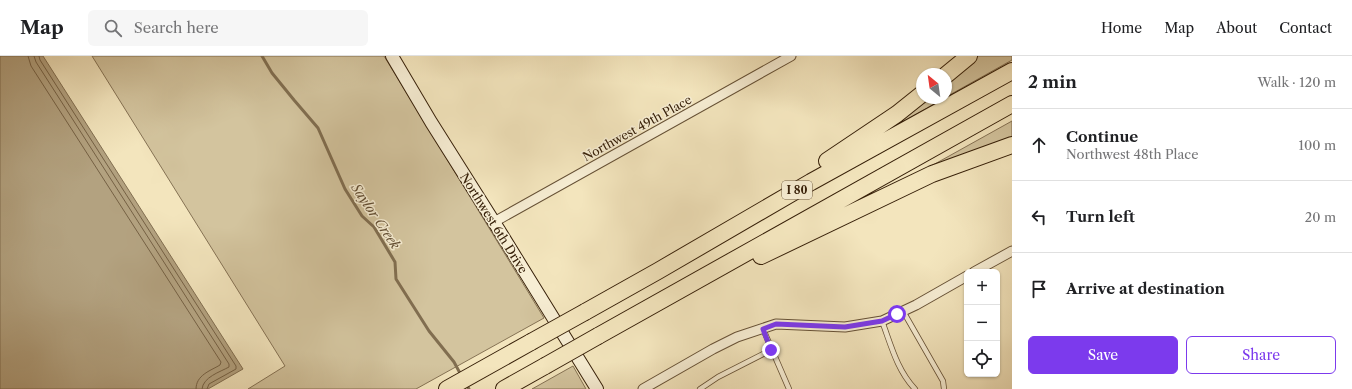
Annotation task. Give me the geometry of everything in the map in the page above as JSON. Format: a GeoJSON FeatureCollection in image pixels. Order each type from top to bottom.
{"type":"FeatureCollection","features":[{"type":"Feature","properties":{"kind":"highway"},"geometry":{"type":"LineString","coordinates":[[952,70],[969,56]]}},
{"type":"Feature","properties":{"kind":"highway","name":"I 80"},"geometry":{"type":"LineString","coordinates":[[447,389],[658,271],[811,182],[1012,71]]}},
{"type":"Feature","properties":{"kind":"highway"},"geometry":{"type":"LineString","coordinates":[[658,271],[762,201],[840,154],[916,99]]}},
{"type":"Feature","properties":{"kind":"highway","name":"I 80"},"geometry":{"type":"LineString","coordinates":[[505,388],[1012,104]]}},
{"type":"Feature","properties":{"kind":"highway"},"geometry":{"type":"LineString","coordinates":[[665,299],[777,248],[932,174],[1012,145]]}},
{"type":"Feature","properties":{"kind":"main road","name":"Northwest 6th Drive"},"geometry":{"type":"LineString","coordinates":[[392,56],[431,122],[597,389]]}},
{"type":"Feature","properties":{"kind":"street","name":"Northwest 49th Place"},"geometry":{"type":"LineString","coordinates":[[494,222],[791,56]]}},
{"type":"Feature","properties":{"kind":"street"},"geometry":{"type":"LineString","coordinates":[[979,269],[1012,250]]}},
{"type":"Feature","properties":{"kind":"street"},"geometry":{"type":"LineString","coordinates":[[643,389],[713,349],[738,337],[776,324],[845,327],[882,321],[964,278]]}},
{"type":"Feature","properties":{"kind":"lane"},"geometry":{"type":"LineString","coordinates":[[903,311],[943,381],[944,389]]}},
{"type":"Feature","properties":{"kind":"lane"},"geometry":{"type":"LineString","coordinates":[[882,321],[900,370],[914,389]]}},
{"type":"Feature","properties":{"kind":"lane"},"geometry":{"type":"LineString","coordinates":[[763,329],[789,389]]}},
{"type":"Feature","properties":{"kind":"lane"},"geometry":{"type":"LineString","coordinates":[[700,389],[718,377],[771,350]]}},
{"type":"Feature","properties":{"kind":"shaded area"},"geometry":{"type":"Polygon","coordinates":[[[92,56],[384,56],[544,318],[416,389],[248,389],[285,366],[92,56]]]}},
{"type":"Feature","properties":{"kind":"shaded area"},"geometry":{"type":"Polygon","coordinates":[[[975,56],[1012,56],[1012,60],[952,94],[952,75],[975,56]]]}},
{"type":"Feature","properties":{"kind":"shaded area"},"geometry":{"type":"Polygon","coordinates":[[[916,104],[934,104],[901,123],[898,118],[916,104]]]}},
{"type":"Feature","properties":{"kind":"shaded area"},"geometry":{"type":"Polygon","coordinates":[[[1012,121],[1012,138],[906,180],[1012,121]]]}},
{"type":"Feature","properties":{"kind":"shaded area"},"geometry":{"type":"Polygon","coordinates":[[[573,366],[586,389],[532,389],[573,366]]]}},
{"type":"Feature","properties":{"kind":"water"},"geometry":{"type":"Polygon","coordinates":[[[0,56],[43,56],[243,369],[208,389],[0,389],[0,56]]]}},
{"type":"Feature","properties":{"kind":"waterway","name":"Saylor Creek"},"geometry":{"type":"LineString","coordinates":[[262,56],[272,73],[318,128],[345,189],[362,216],[374,227],[395,262],[396,279],[429,331],[454,362],[461,375]]}},
{"type":"Feature","properties":{"kind":"waterway","name":"Saylor Creek"},"geometry":{"type":"LineString","coordinates":[[466,384],[469,389]]}},
{"type":"Feature","properties":{"kind":"route"},"geometry":{"type":"LineString","coordinates":[[771,350],[763,329],[776,324],[845,327],[882,321],[897,314]]}}]}
